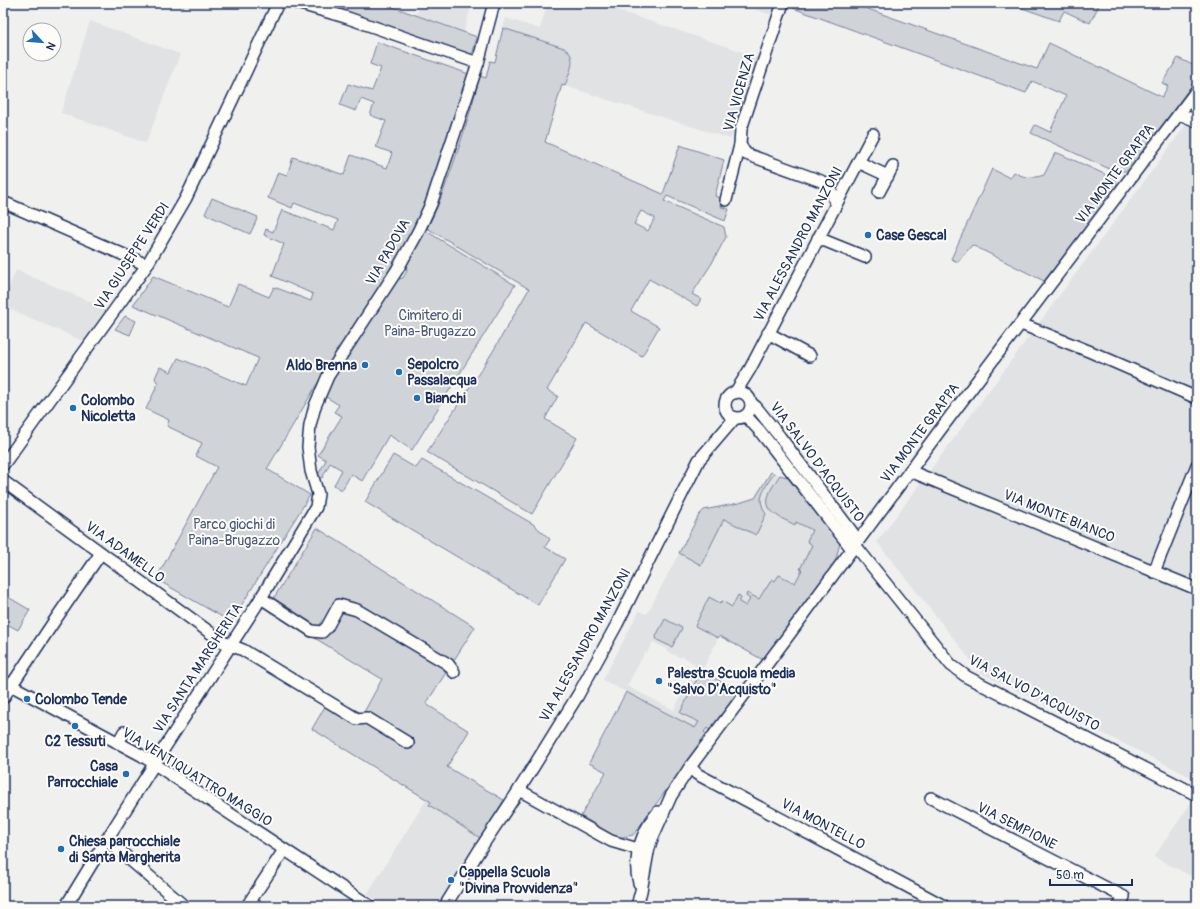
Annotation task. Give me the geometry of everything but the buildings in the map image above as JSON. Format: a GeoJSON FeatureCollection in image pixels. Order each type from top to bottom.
{"type":"FeatureCollection","features":[{"type":"Feature","properties":{"kind":"street","name":"VIA GIUSEPPE VERDI"},"geometry":{"type":"LineString","coordinates":[[3,465],[147,265],[182,205],[278,3]]}},
{"type":"Feature","properties":{"kind":"street"},"geometry":{"type":"LineString","coordinates":[[297,3],[345,16],[478,63]]}},
{"type":"Feature","properties":{"kind":"street","name":"VIA PADOVA"},"geometry":{"type":"LineString","coordinates":[[316,507],[318,494],[311,471],[308,447],[310,425],[315,406],[328,376],[397,270],[418,232],[431,204],[478,63],[494,3]]}},
{"type":"Feature","properties":{"kind":"street","name":"VIA VICENZA"},"geometry":{"type":"LineString","coordinates":[[783,3],[741,129],[740,145],[746,154],[821,181],[830,188],[836,204]]}},
{"type":"Feature","properties":{"kind":"street","name":"VIA MONTE GRAPPA"},"geometry":{"type":"LineString","coordinates":[[640,905],[641,891],[638,878],[643,850],[653,818],[671,796],[690,767],[910,471],[1197,90]]}},
{"type":"Feature","properties":{"kind":"street"},"geometry":{"type":"LineString","coordinates":[[1179,114],[1197,121]]}},
{"type":"Feature","properties":{"kind":"street","name":"VIA ALESSANDRO MANZONI"},"geometry":{"type":"LineString","coordinates":[[735,393],[750,369],[873,134]]}},
{"type":"Feature","properties":{"kind":"street"},"geometry":{"type":"LineString","coordinates":[[726,200],[740,145]]}},
{"type":"Feature","properties":{"kind":"street"},"geometry":{"type":"LineString","coordinates":[[858,162],[890,171],[879,192]]}},
{"type":"Feature","properties":{"kind":"street"},"geometry":{"type":"LineString","coordinates":[[3,202],[147,265]]}},
{"type":"Feature","properties":{"kind":"street"},"geometry":{"type":"LineString","coordinates":[[818,238],[865,257]]}},
{"type":"Feature","properties":{"kind":"street"},"geometry":{"type":"LineString","coordinates":[[1021,324],[1091,352],[1197,398]]}},
{"type":"Feature","properties":{"kind":"street"},"geometry":{"type":"LineString","coordinates":[[768,333],[810,356]]}},
{"type":"Feature","properties":{"kind":"street","name":"VIA ALESSANDRO MANZONI"},"geometry":{"type":"LineString","coordinates":[[749,399],[746,391],[750,369]]}},
{"type":"Feature","properties":{"kind":"street"},"geometry":{"type":"LineString","coordinates":[[735,393],[741,393],[749,399],[750,410],[746,416],[735,418],[730,416],[727,412],[726,401],[735,393]]}},
{"type":"Feature","properties":{"kind":"street","name":"VIA SALVO D'ACQUISTO"},"geometry":{"type":"LineString","coordinates":[[749,399],[780,437],[855,545]]}},
{"type":"Feature","properties":{"kind":"street","name":"VIA SALVO D'ACQUISTO"},"geometry":{"type":"LineString","coordinates":[[746,416],[855,545],[951,665],[966,676],[1197,795]]}},
{"type":"Feature","properties":{"kind":"street","name":"VIA ALESSANDRO MANZONI"},"geometry":{"type":"LineString","coordinates":[[445,906],[578,695],[617,624],[699,460],[735,418]]}},
{"type":"Feature","properties":{"kind":"street"},"geometry":{"type":"LineString","coordinates":[[1154,572],[1197,465]]}},
{"type":"Feature","properties":{"kind":"street","name":"VIA MONTE BIANCO"},"geometry":{"type":"LineString","coordinates":[[910,471],[1197,589]]}},
{"type":"Feature","properties":{"kind":"street","name":"VIA ADAMELLO"},"geometry":{"type":"LineString","coordinates":[[3,482],[223,642],[243,650],[358,719],[367,718],[408,743]]}},
{"type":"Feature","properties":{"kind":"street","name":"VIA SANTA MARGHERITA"},"geometry":{"type":"LineString","coordinates":[[66,906],[154,764],[262,598],[316,507]]}},
{"type":"Feature","properties":{"kind":"street"},"geometry":{"type":"LineString","coordinates":[[3,698],[7,683],[53,623],[102,553]]}},
{"type":"Feature","properties":{"kind":"street"},"geometry":{"type":"LineString","coordinates":[[262,598],[312,631],[322,632],[327,627],[340,605],[357,610],[448,664],[454,672]]}},
{"type":"Feature","properties":{"kind":"street","name":"VIA VENTIQUATTRO MAGGIO"},"geometry":{"type":"LineString","coordinates":[[7,683],[141,755],[370,906]]}},
{"type":"Feature","properties":{"kind":"street"},"geometry":{"type":"LineString","coordinates":[[118,743],[124,732]]}},
{"type":"Feature","properties":{"kind":"street","name":"VIA MONTELLO"},"geometry":{"type":"LineString","coordinates":[[690,767],[697,774],[944,906]]}},
{"type":"Feature","properties":{"kind":"street"},"geometry":{"type":"LineString","coordinates":[[519,790],[611,841],[643,850]]}},
{"type":"Feature","properties":{"kind":"street","name":"VIA SEMPIONE"},"geometry":{"type":"LineString","coordinates":[[931,798],[1122,902]]}},
{"type":"Feature","properties":{"kind":"street"},"geometry":{"type":"LineString","coordinates":[[105,843],[184,906]]}},
{"type":"Feature","properties":{"kind":"street"},"geometry":{"type":"LineString","coordinates":[[247,906],[284,850]]}},
{"type":"Feature","properties":{"kind":"shaded area"},"geometry":{"type":"Polygon","coordinates":[[[421,3],[472,3],[464,32],[416,15],[421,3]]]}},
{"type":"Feature","properties":{"kind":"shaded area"},"geometry":{"type":"Polygon","coordinates":[[[548,3],[621,3],[619,11],[758,57],[731,139],[565,86],[573,61],[564,48],[503,28],[506,18],[540,29],[548,3]]]}},
{"type":"Feature","properties":{"kind":"shaded area"},"geometry":{"type":"Polygon","coordinates":[[[734,3],[780,3],[775,16],[734,3]]]}},
{"type":"Feature","properties":{"kind":"shaded area"},"geometry":{"type":"Polygon","coordinates":[[[90,21],[180,54],[146,143],[61,113],[90,21]]]}},
{"type":"Feature","properties":{"kind":"shaded area"},"geometry":{"type":"Polygon","coordinates":[[[1197,110],[1197,780],[981,673],[877,542],[1197,110]]]}},
{"type":"Feature","properties":{"kind":"shaded area"},"geometry":{"type":"Polygon","coordinates":[[[16,270],[105,308],[106,313],[85,342],[3,306],[16,270]]]}},
{"type":"Feature","properties":{"kind":"shaded area"},"geometry":{"type":"Polygon","coordinates":[[[771,472],[787,477],[840,543],[835,563],[763,660],[719,636],[702,671],[739,691],[633,835],[581,816],[606,772],[589,763],[626,692],[603,680],[639,611],[647,614],[699,515],[704,510],[739,503],[755,498],[771,472]],[[653,642],[647,653],[645,652],[627,686],[674,710],[692,676],[690,674],[695,664],[682,656],[681,658],[666,651],[667,649],[653,642]],[[725,689],[696,728],[636,823],[732,694],[725,689]]]}},
{"type":"Feature","properties":{"kind":"shaded area"},"geometry":{"type":"Polygon","coordinates":[[[447,767],[504,800],[480,838],[483,840],[443,906],[387,906],[367,894],[447,767]]]}},
{"type":"Feature","properties":{"kind":"shaded area"},"geometry":{"type":"Polygon","coordinates":[[[1197,794],[1197,879],[1154,857],[1197,794]]]}},
{"type":"Feature","properties":{"kind":"green space"},"geometry":{"type":"Polygon","coordinates":[[[318,3],[382,3],[477,37],[473,52],[467,55],[318,3]]]}},
{"type":"Feature","properties":{"kind":"green space"},"geometry":{"type":"Polygon","coordinates":[[[791,3],[851,3],[1037,69],[1049,43],[1162,97],[1168,86],[1162,83],[1178,58],[1197,67],[1197,78],[1128,171],[1114,171],[1031,133],[1035,125],[1050,132],[1066,96],[1032,81],[1026,93],[790,7],[791,3]]]}},
{"type":"Feature","properties":{"kind":"green space"},"geometry":{"type":"Polygon","coordinates":[[[1008,3],[1100,3],[1090,23],[1064,11],[1059,21],[1008,3]]]}},
{"type":"Feature","properties":{"kind":"green space"},"geometry":{"type":"Polygon","coordinates":[[[503,28],[564,48],[571,56],[572,65],[565,86],[562,85],[545,142],[663,194],[680,145],[724,160],[715,196],[723,199],[721,207],[729,209],[725,221],[667,196],[664,201],[724,227],[726,237],[712,263],[692,294],[701,299],[697,306],[649,279],[631,311],[659,327],[642,356],[586,323],[547,390],[558,396],[545,419],[577,438],[532,514],[427,452],[492,353],[529,289],[427,228],[438,205],[453,165],[480,76],[486,78],[490,61],[495,62],[503,28]],[[641,211],[634,224],[648,231],[655,218],[641,211]]]}},
{"type":"Feature","properties":{"kind":"green space","name":"Parco giochi di Paina-Brugazzo"},"geometry":{"type":"Polygon","coordinates":[[[377,42],[469,74],[424,207],[413,231],[336,352],[267,469],[310,495],[231,622],[156,579],[217,467],[196,456],[202,443],[167,426],[169,420],[146,409],[158,384],[155,378],[160,367],[171,372],[178,358],[246,386],[258,358],[133,305],[153,276],[228,307],[238,284],[269,297],[274,287],[311,301],[313,294],[272,276],[284,244],[264,235],[266,229],[273,232],[282,210],[334,230],[338,220],[294,203],[292,208],[268,198],[278,172],[287,175],[293,157],[344,175],[351,155],[387,168],[392,153],[376,147],[386,121],[370,115],[374,104],[361,99],[356,111],[340,105],[348,84],[372,91],[381,68],[370,64],[377,42]]]}},
{"type":"Feature","properties":{"kind":"green space"},"geometry":{"type":"Polygon","coordinates":[[[1055,153],[1113,178],[1117,183],[1116,188],[1044,281],[972,245],[958,262],[951,259],[992,169],[1010,178],[1014,172],[1021,176],[1028,177],[1044,175],[1055,153]]]}},
{"type":"Feature","properties":{"kind":"green space"},"geometry":{"type":"Polygon","coordinates":[[[212,198],[258,217],[250,234],[205,214],[212,198]]]}},
{"type":"Feature","properties":{"kind":"green space","name":"Cimitero di Paina-Brugazzo"},"geometry":{"type":"Polygon","coordinates":[[[426,231],[515,285],[412,450],[389,435],[362,481],[351,474],[342,490],[334,485],[342,470],[330,463],[322,478],[318,475],[326,460],[318,455],[342,416],[334,412],[339,405],[323,395],[394,280],[403,278],[407,271],[406,264],[426,231]]]}},
{"type":"Feature","properties":{"kind":"green space"},"geometry":{"type":"Polygon","coordinates":[[[125,316],[136,321],[130,335],[115,329],[125,316]]]}},
{"type":"Feature","properties":{"kind":"green space"},"geometry":{"type":"Polygon","coordinates":[[[393,455],[416,468],[422,460],[533,524],[550,539],[545,547],[565,559],[538,605],[365,502],[393,455]]]}},
{"type":"Feature","properties":{"kind":"green space"},"geometry":{"type":"Polygon","coordinates":[[[771,472],[774,473],[761,497],[762,505],[766,514],[756,535],[724,519],[701,565],[679,553],[699,515],[704,510],[739,503],[755,498],[771,472]]]}},
{"type":"Feature","properties":{"kind":"green space"},"geometry":{"type":"Polygon","coordinates":[[[780,475],[787,477],[840,543],[835,563],[763,660],[720,636],[718,638],[695,626],[709,597],[720,603],[722,601],[732,607],[738,595],[741,597],[739,602],[746,606],[750,599],[746,596],[747,593],[759,599],[772,579],[775,581],[779,575],[795,583],[812,545],[807,541],[812,530],[796,522],[795,525],[770,510],[768,505],[769,494],[780,475]]]}},
{"type":"Feature","properties":{"kind":"green space"},"geometry":{"type":"Polygon","coordinates":[[[317,528],[475,627],[426,704],[469,731],[447,767],[504,800],[480,838],[429,805],[431,802],[312,729],[327,703],[346,713],[350,707],[363,714],[382,679],[267,609],[317,528]]]}},
{"type":"Feature","properties":{"kind":"green space"},"geometry":{"type":"Polygon","coordinates":[[[3,594],[30,610],[18,630],[3,622],[3,594]]]}},
{"type":"Feature","properties":{"kind":"green space"},"geometry":{"type":"Polygon","coordinates":[[[665,619],[682,628],[672,647],[657,640],[656,636],[665,619]]]}},
{"type":"Feature","properties":{"kind":"green space"},"geometry":{"type":"Polygon","coordinates":[[[701,671],[739,691],[710,730],[707,728],[704,732],[707,735],[633,835],[618,838],[581,816],[606,772],[589,763],[626,692],[695,728],[699,722],[680,713],[701,671]]]}},
{"type":"Feature","properties":{"kind":"place","name":"Case Gescal"},"geometry":{"type":"Point","coordinates":[868,235]}},
{"type":"Feature","properties":{"kind":"place","name":"Aldo Brenna"},"geometry":{"type":"Point","coordinates":[365,365]}},
{"type":"Feature","properties":{"kind":"place","name":"Sepolcro Passalacqua"},"geometry":{"type":"Point","coordinates":[399,372]}},
{"type":"Feature","properties":{"kind":"place","name":"Bianchi"},"geometry":{"type":"Point","coordinates":[417,398]}},
{"type":"Feature","properties":{"kind":"place","name":"Colombo Nicoletta"},"geometry":{"type":"Point","coordinates":[73,408]}},
{"type":"Feature","properties":{"kind":"place","name":"Palestra Scuola media \"Salvo D'Acquisto\""},"geometry":{"type":"Point","coordinates":[659,681]}},
{"type":"Feature","properties":{"kind":"place","name":"Colombo Tende"},"geometry":{"type":"Point","coordinates":[27,699]}},
{"type":"Feature","properties":{"kind":"place","name":"C2 Tessuti"},"geometry":{"type":"Point","coordinates":[75,726]}},
{"type":"Feature","properties":{"kind":"place","name":"Casa Parrocchiale"},"geometry":{"type":"Point","coordinates":[126,774]}},
{"type":"Feature","properties":{"kind":"place","name":"Chiesa parrocchiale di Santa Margherita"},"geometry":{"type":"Point","coordinates":[61,849]}},
{"type":"Feature","properties":{"kind":"place","name":"Cappella Scuola \"Divina Provvidenza\""},"geometry":{"type":"Point","coordinates":[451,880]}}]}
